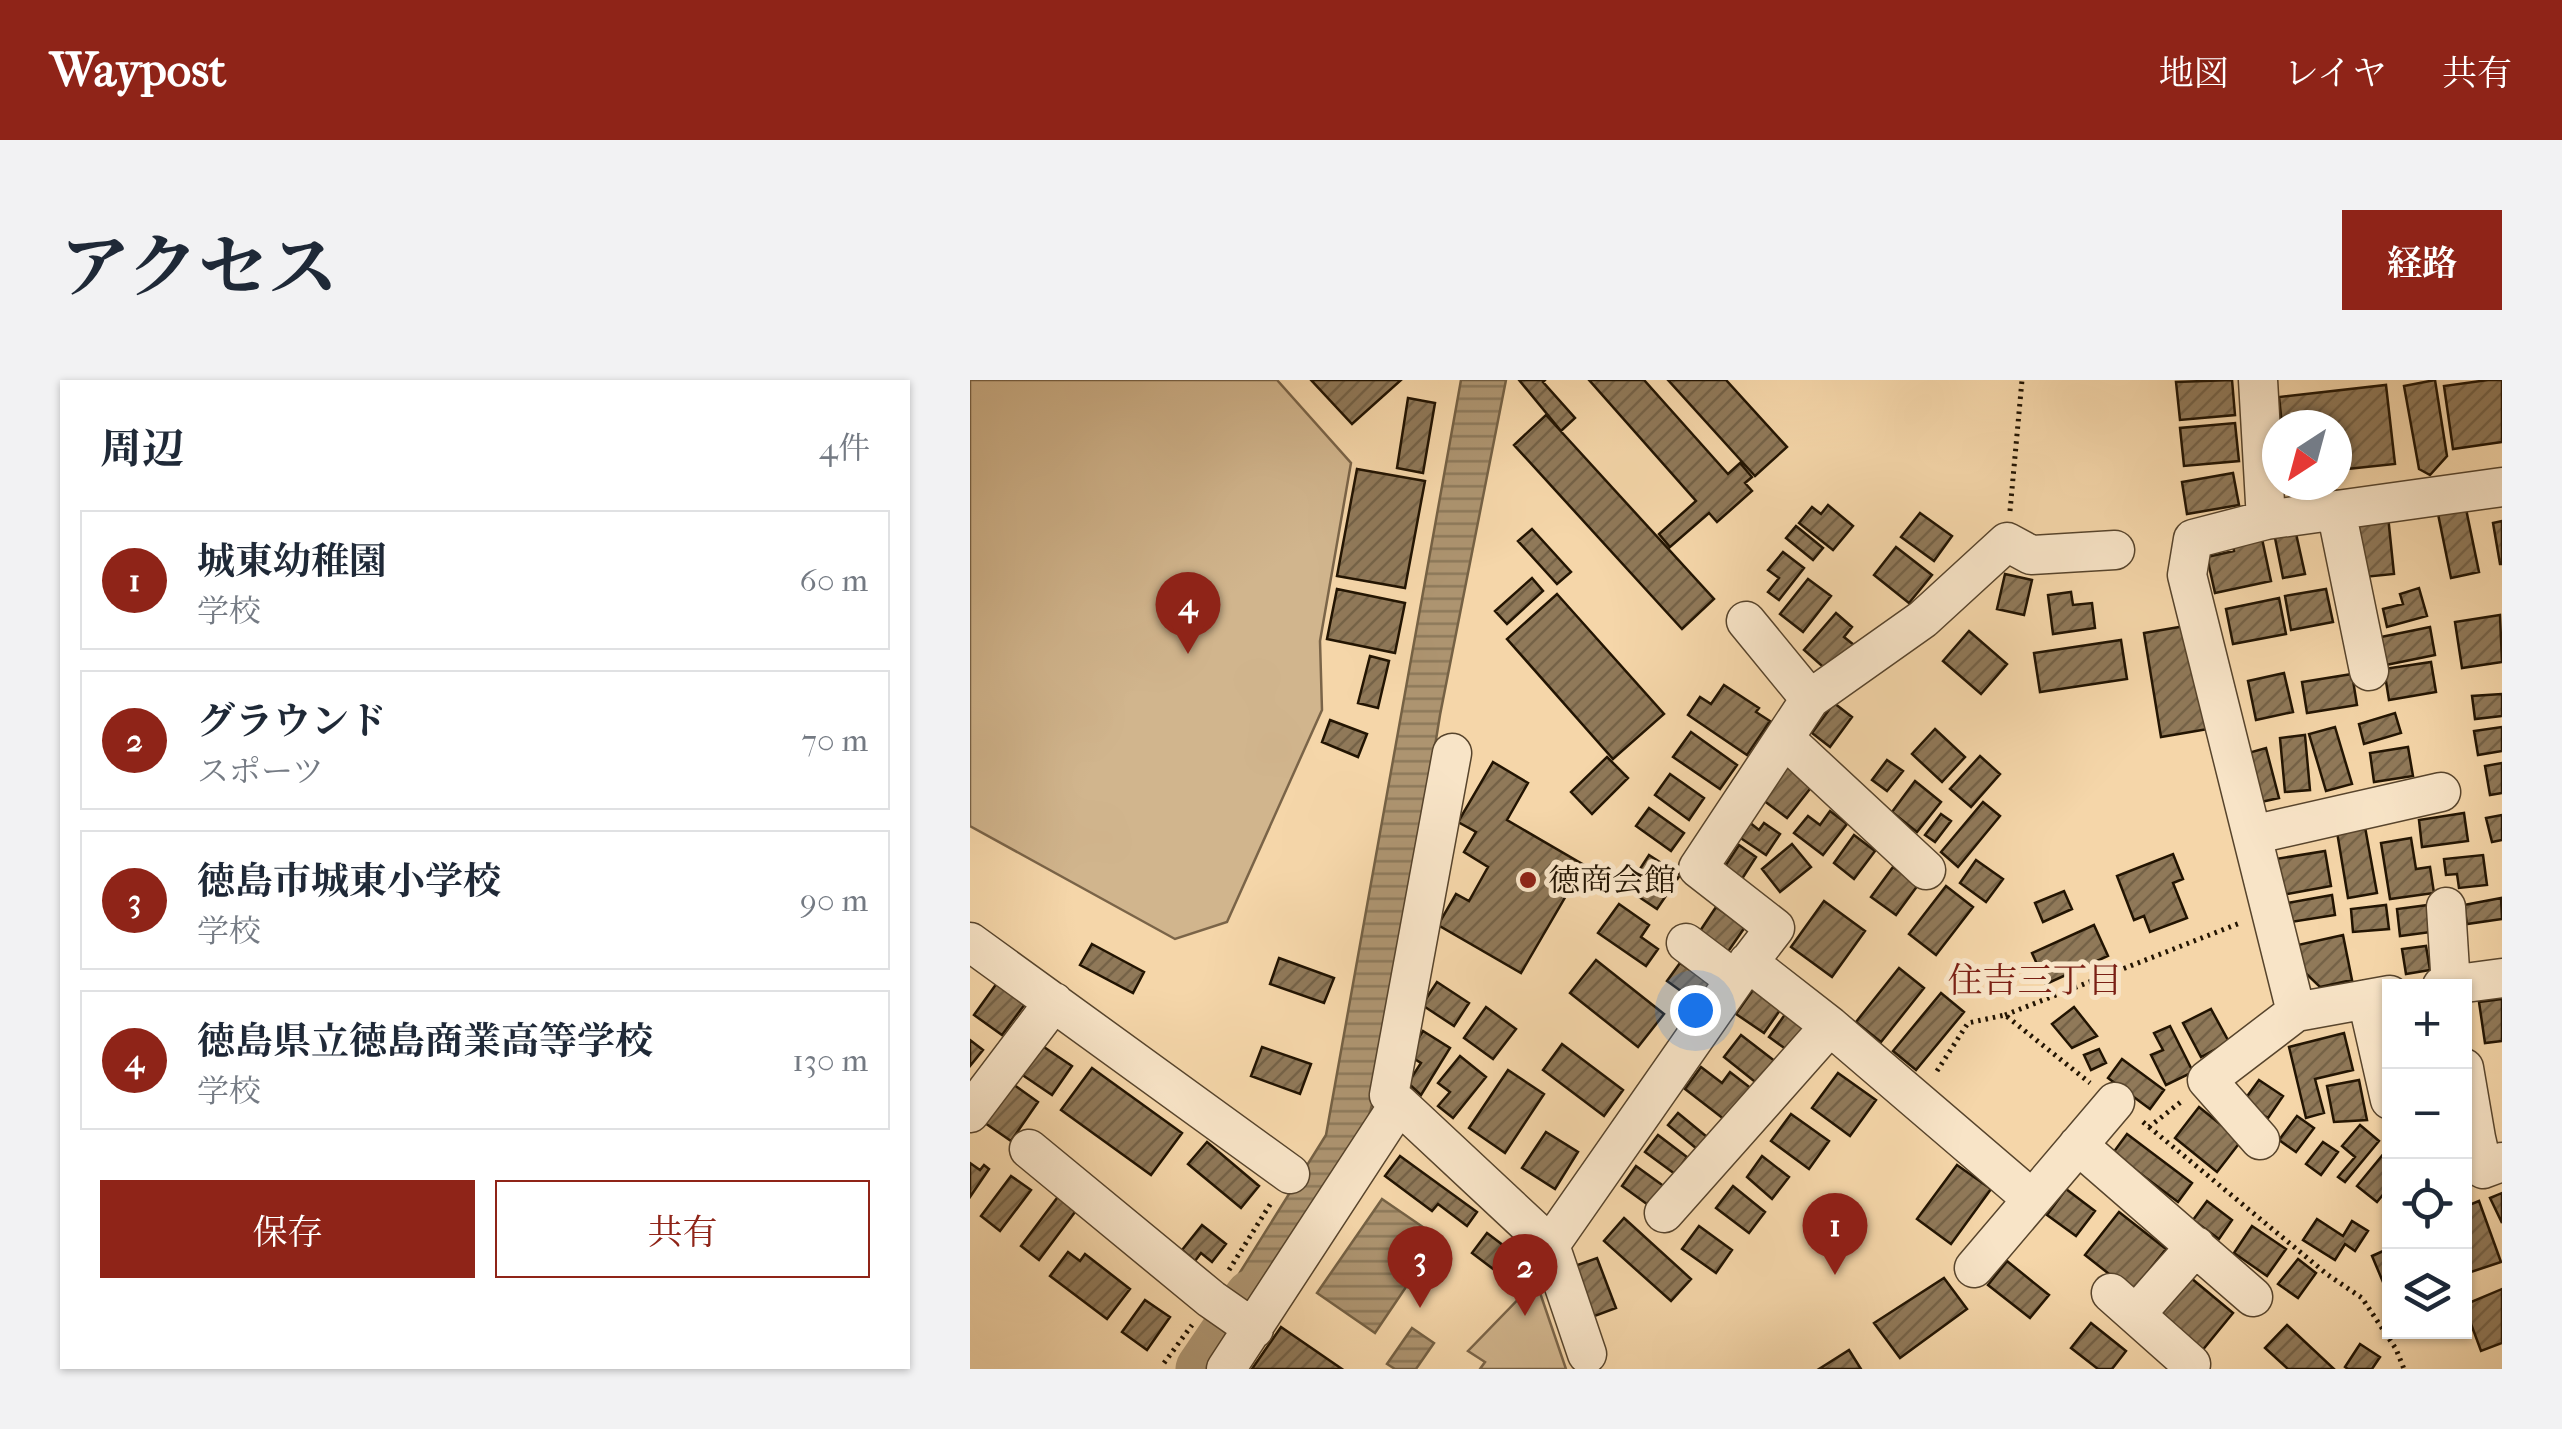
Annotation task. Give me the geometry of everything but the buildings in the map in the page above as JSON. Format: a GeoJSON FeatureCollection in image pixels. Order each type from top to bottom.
{"type":"FeatureCollection","features":[{"type":"Feature","properties":{"kind":"street"},"geometry":{"type":"LineString","coordinates":[[2258,380],[2266,520]]}},
{"type":"Feature","properties":{"kind":"street"},"geometry":{"type":"LineString","coordinates":[[2296,1012],[2187,575],[2193,539],[2266,520],[2502,487]]}},
{"type":"Feature","properties":{"kind":"street"},"geometry":{"type":"LineString","coordinates":[[2336,510],[2369,671]]}},
{"type":"Feature","properties":{"kind":"street"},"geometry":{"type":"LineString","coordinates":[[1550,1246],[1775,928],[1698,868],[1810,699],[1924,619],[2008,542],[2030,555],[2115,550]]}},
{"type":"Feature","properties":{"kind":"street"},"geometry":{"type":"LineString","coordinates":[[1746,621],[1810,699]]}},
{"type":"Feature","properties":{"kind":"street"},"geometry":{"type":"LineString","coordinates":[[1785,740],[1926,870]]}},
{"type":"Feature","properties":{"kind":"street"},"geometry":{"type":"LineString","coordinates":[[1452,753],[1389,1095],[1550,1246],[1587,1354]]}},
{"type":"Feature","properties":{"kind":"street"},"geometry":{"type":"LineString","coordinates":[[2252,835],[2441,792]]}},
{"type":"Feature","properties":{"kind":"street"},"geometry":{"type":"LineString","coordinates":[[2446,908],[2448,979]]}},
{"type":"Feature","properties":{"kind":"street"},"geometry":{"type":"LineString","coordinates":[[970,942],[1290,1174]]}},
{"type":"Feature","properties":{"kind":"street"},"geometry":{"type":"LineString","coordinates":[[1686,943],[1742,971],[1830,1026],[2032,1199]]}},
{"type":"Feature","properties":{"kind":"street"},"geometry":{"type":"LineString","coordinates":[[2472,982],[2502,978]]}},
{"type":"Feature","properties":{"kind":"street"},"geometry":{"type":"LineString","coordinates":[[2260,1140],[2208,1080],[2296,1012],[2378,997],[2386,1069]]}},
{"type":"Feature","properties":{"kind":"street"},"geometry":{"type":"LineString","coordinates":[[970,1112],[1054,1002]]}},
{"type":"Feature","properties":{"kind":"street"},"geometry":{"type":"LineString","coordinates":[[1664,1213],[1830,1026]]}},
{"type":"Feature","properties":{"kind":"street"},"geometry":{"type":"LineString","coordinates":[[2464,1069],[2478,1158]]}},
{"type":"Feature","properties":{"kind":"street"},"geometry":{"type":"LineString","coordinates":[[1974,1268],[2114,1102]]}},
{"type":"Feature","properties":{"kind":"street"},"geometry":{"type":"LineString","coordinates":[[1226,1369],[1239,1318],[1399,1104]]}},
{"type":"Feature","properties":{"kind":"street"},"geometry":{"type":"LineString","coordinates":[[2078,1144],[2253,1297]]}},
{"type":"Feature","properties":{"kind":"street"},"geometry":{"type":"LineString","coordinates":[[1029,1149],[1239,1318]]}},
{"type":"Feature","properties":{"kind":"street"},"geometry":{"type":"LineString","coordinates":[[2192,1364],[2124,1303],[2196,1246]]}},
{"type":"Feature","properties":{"kind":"path"},"geometry":{"type":"LineString","coordinates":[[2008,542],[2022,380]]}},
{"type":"Feature","properties":{"kind":"path"},"geometry":{"type":"LineString","coordinates":[[1918,1100],[1968,1023],[2005,1015],[2271,911]]}},
{"type":"Feature","properties":{"kind":"path"},"geometry":{"type":"LineString","coordinates":[[2005,1015],[2149,1126],[2328,1275],[2362,1298],[2396,1349],[2404,1369]]}},
{"type":"Feature","properties":{"kind":"path"},"geometry":{"type":"LineString","coordinates":[[2149,1126],[2208,1080]]}},
{"type":"Feature","properties":{"kind":"shaded area"},"geometry":{"type":"Polygon","coordinates":[[[970,380],[1277,380],[1351,463],[1320,641],[1322,710],[1227,922],[1175,939],[970,826],[970,380]]]}},
{"type":"Feature","properties":{"kind":"shaded area"},"geometry":{"type":"Polygon","coordinates":[[[1461,380],[1506,380],[1440,715],[1385,1054],[1368,1120],[1216,1365],[1192,1349],[1326,1135],[1461,380]]]}},
{"type":"Feature","properties":{"kind":"shaded area"},"geometry":{"type":"Polygon","coordinates":[[[1382,1199],[1439,1238],[1375,1333],[1317,1293],[1382,1199]]]}},
{"type":"Feature","properties":{"kind":"shaded area"},"geometry":{"type":"Polygon","coordinates":[[[1536,1281],[1566,1369],[1480,1369],[1485,1362],[1468,1351],[1536,1281]]]}},
{"type":"Feature","properties":{"kind":"shaded area"},"geometry":{"type":"Polygon","coordinates":[[[1412,1328],[1434,1343],[1416,1369],[1395,1369],[1387,1364],[1412,1328]]]}},
{"type":"Feature","properties":{"kind":"waterway"},"geometry":{"type":"LineString","coordinates":[[1203,1369],[1252,1297]]}},
{"type":"Feature","properties":{"kind":"place","name":"徳島県立徳島商業高等学校"},"geometry":{"type":"Point","coordinates":[1188,654]}},
{"type":"Feature","properties":{"kind":"place","name":"徳商会館"},"geometry":{"type":"Point","coordinates":[1528,880]}},
{"type":"Feature","properties":{"kind":"place","name":"城東幼稚園"},"geometry":{"type":"Point","coordinates":[1835,1275]}},
{"type":"Feature","properties":{"kind":"place","name":"徳島市城東小学校"},"geometry":{"type":"Point","coordinates":[1420,1308]}},
{"type":"Feature","properties":{"kind":"place","name":"グラウンド"},"geometry":{"type":"Point","coordinates":[1525,1316]}},
{"type":"Feature","properties":{"kind":"district","name":"住吉三丁目"},"geometry":{"type":"Point","coordinates":[2035,980]}}]}
